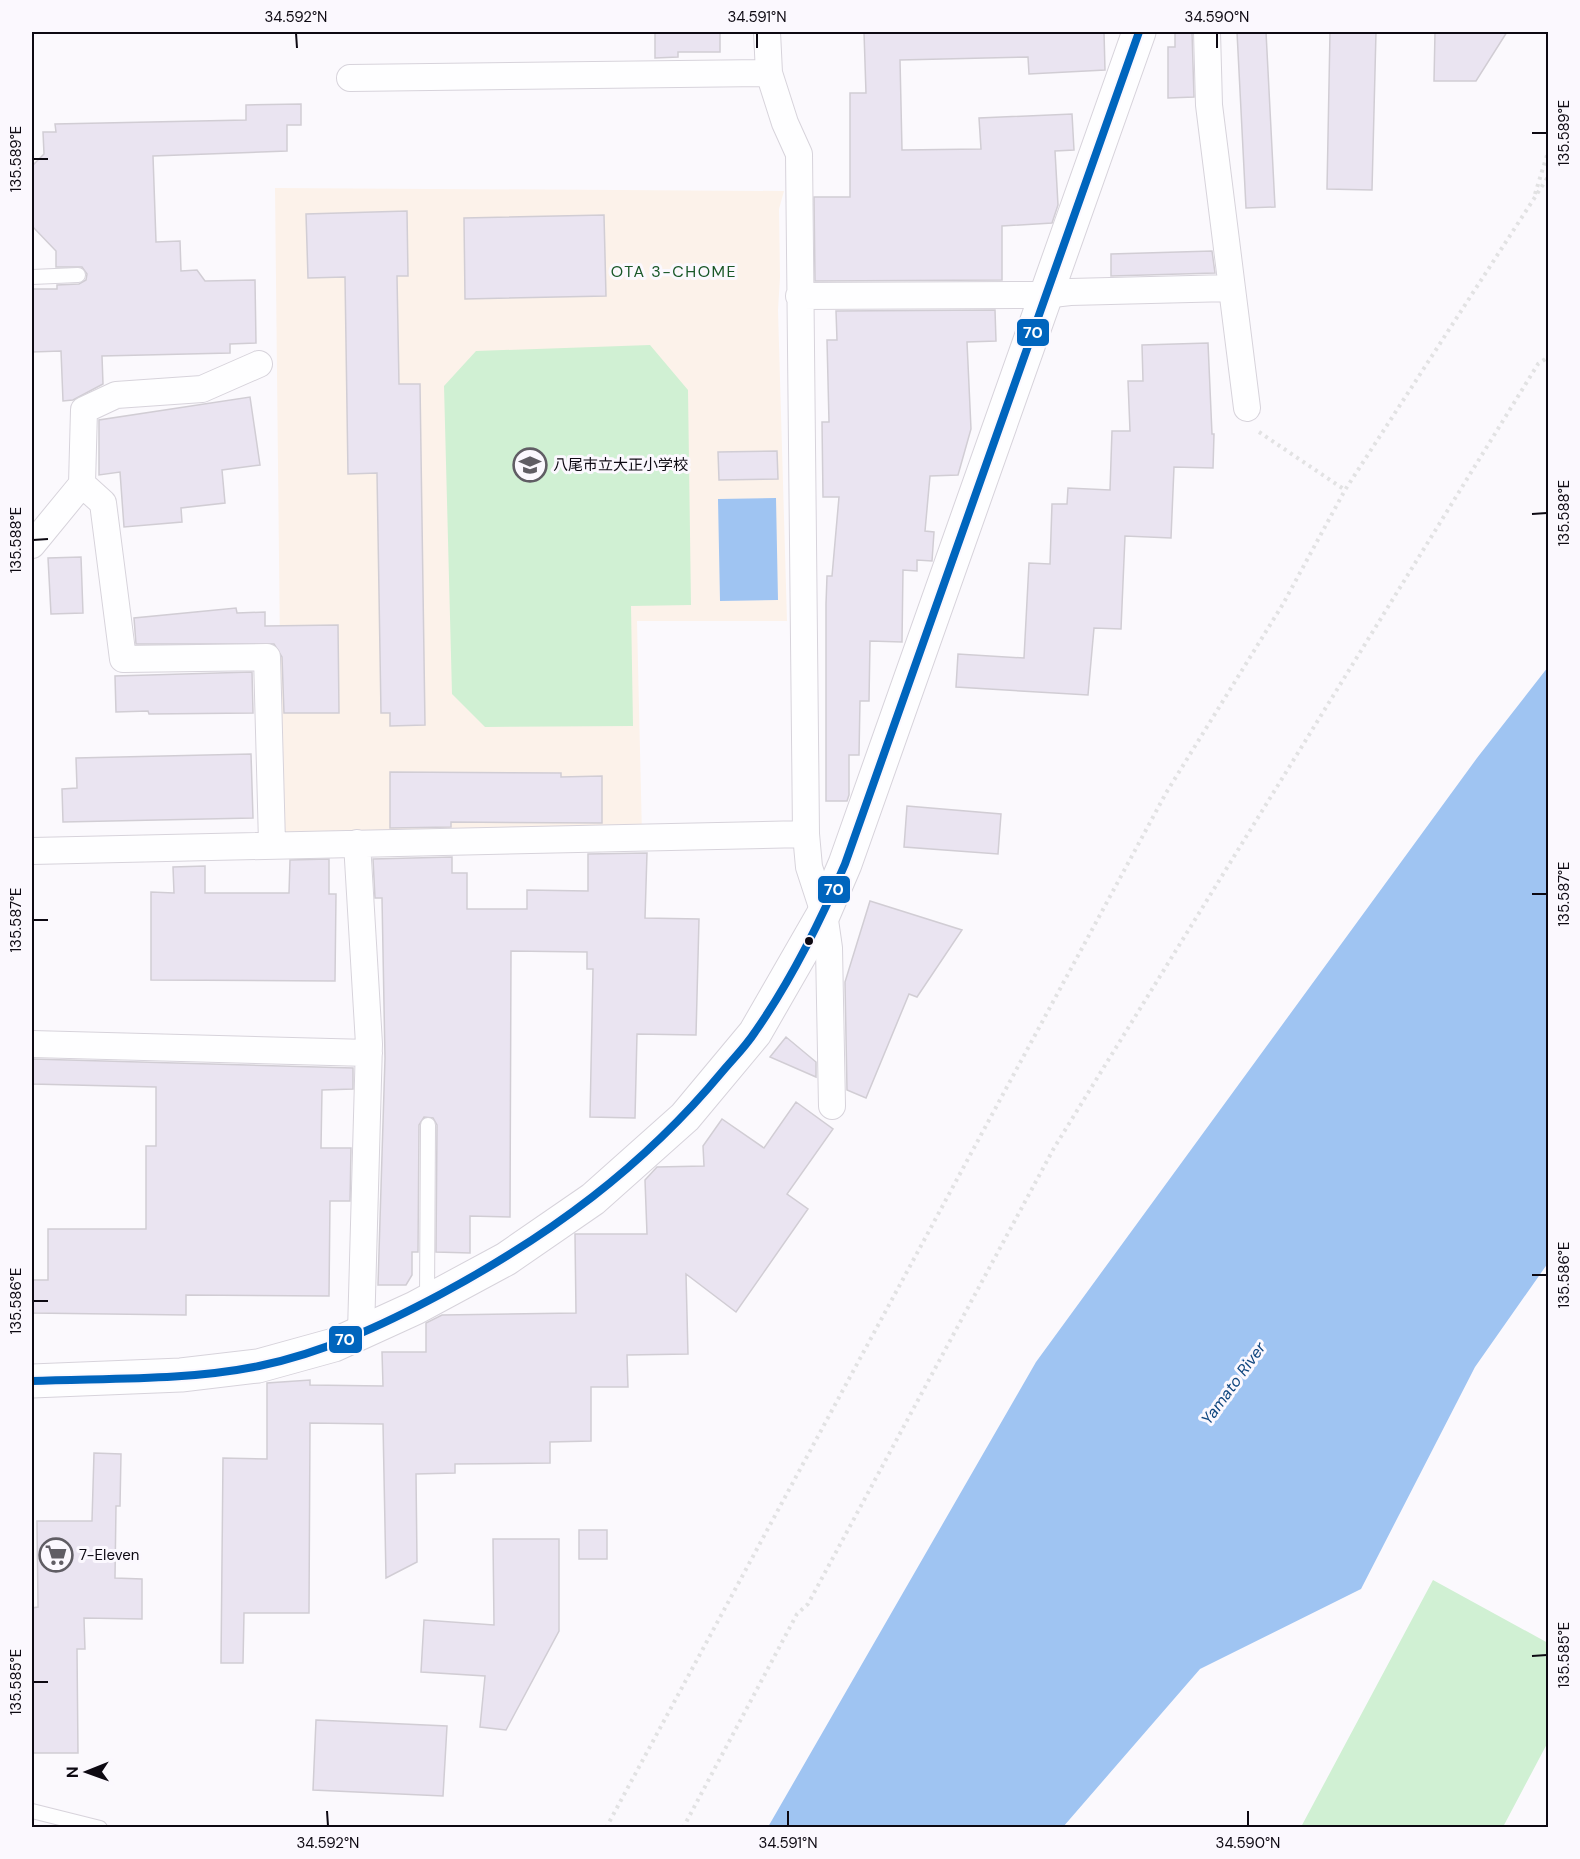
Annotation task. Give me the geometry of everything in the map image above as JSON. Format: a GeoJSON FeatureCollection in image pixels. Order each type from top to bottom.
{"type":"FeatureCollection","features":[{"type":"Feature","properties":{"kind":"main road"},"geometry":{"type":"LineString","coordinates":[[32,1381],[181,1375],[258,1366],[334,1345],[427,1302],[506,1259],[593,1199],[686,1117],[755,1033],[824,913],[845,864],[1044,295],[1139,32]]}},
{"type":"Feature","properties":{"kind":"street"},"geometry":{"type":"LineString","coordinates":[[767,32],[768,73],[799,154],[806,834],[809,867],[824,913],[829,948],[832,1106]]}},
{"type":"Feature","properties":{"kind":"street"},"geometry":{"type":"LineString","coordinates":[[1207,32],[1209,105],[1247,408]]}},
{"type":"Feature","properties":{"kind":"street"},"geometry":{"type":"LineString","coordinates":[[350,78],[768,73]]}},
{"type":"Feature","properties":{"kind":"street"},"geometry":{"type":"LineString","coordinates":[[799,296],[1044,295],[1081,291],[1231,288]]}},
{"type":"Feature","properties":{"kind":"street"},"geometry":{"type":"LineString","coordinates":[[32,544],[82,484],[84,411],[116,395],[202,389],[259,364]]}},
{"type":"Feature","properties":{"kind":"street"},"geometry":{"type":"LineString","coordinates":[[82,484],[103,503],[123,659],[267,657],[272,843]]}},
{"type":"Feature","properties":{"kind":"street"},"geometry":{"type":"LineString","coordinates":[[32,851],[272,843],[806,834]]}},
{"type":"Feature","properties":{"kind":"street"},"geometry":{"type":"LineString","coordinates":[[357,843],[365,940],[369,1053],[362,1332]]}},
{"type":"Feature","properties":{"kind":"street"},"geometry":{"type":"LineString","coordinates":[[32,1044],[369,1053]]}},
{"type":"Feature","properties":{"kind":"lane"},"geometry":{"type":"LineString","coordinates":[[32,277],[78,275]]}},
{"type":"Feature","properties":{"kind":"lane"},"geometry":{"type":"LineString","coordinates":[[427,1302],[428,1125]]}},
{"type":"Feature","properties":{"kind":"lane"},"geometry":{"type":"LineString","coordinates":[[32,1811],[100,1827]]}},
{"type":"Feature","properties":{"kind":"path"},"geometry":{"type":"LineString","coordinates":[[1533,200],[1548,152]]}},
{"type":"Feature","properties":{"kind":"path"},"geometry":{"type":"LineString","coordinates":[[606,1827],[747,1572],[1043,1017],[1144,834],[1283,604],[1345,490],[1548,177]]}},
{"type":"Feature","properties":{"kind":"path"},"geometry":{"type":"LineString","coordinates":[[683,1827],[797,1614],[808,1604],[1054,1149],[1538,364],[1548,357]]}},
{"type":"Feature","properties":{"kind":"path"},"geometry":{"type":"LineString","coordinates":[[1247,408],[1251,423],[1264,438],[1345,490]]}},
{"type":"Feature","properties":{"kind":"shaded area","name":"八尾市立大正小学校"},"geometry":{"type":"Polygon","coordinates":[[[275,188],[784,191],[779,209],[778,310],[787,621],[637,621],[642,836],[282,835],[275,188]]]}},
{"type":"Feature","properties":{"kind":"green space"},"geometry":{"type":"Polygon","coordinates":[[[650,345],[688,390],[691,605],[631,606],[633,726],[485,727],[452,694],[444,386],[476,351],[650,345]]]}},
{"type":"Feature","properties":{"kind":"green space"},"geometry":{"type":"Polygon","coordinates":[[[1433,1580],[1548,1643],[1548,1742],[1503,1827],[1301,1827],[1433,1580]]]}},
{"type":"Feature","properties":{"kind":"water"},"geometry":{"type":"Polygon","coordinates":[[[776,498],[778,600],[720,601],[718,499],[776,498]]]}},
{"type":"Feature","properties":{"kind":"water","name":"Yamato River"},"geometry":{"type":"Polygon","coordinates":[[[1548,667],[1548,1263],[1475,1367],[1361,1589],[1200,1669],[1063,1827],[768,1827],[1036,1362],[1477,758],[1548,667]]]}},
{"type":"Feature","properties":{"kind":"building"},"geometry":{"type":"Polygon","coordinates":[[[655,32],[720,32],[720,52],[678,52],[678,57],[655,58],[655,32]]]}},
{"type":"Feature","properties":{"kind":"building"},"geometry":{"type":"Polygon","coordinates":[[[864,32],[1104,32],[1105,70],[1029,74],[1028,57],[900,60],[902,150],[981,149],[979,118],[1072,114],[1074,150],[1055,151],[1058,205],[1052,223],[1002,226],[1002,280],[815,281],[814,197],[850,197],[850,93],[866,93],[864,32]]]}},
{"type":"Feature","properties":{"kind":"building"},"geometry":{"type":"Polygon","coordinates":[[[1175,32],[1192,32],[1194,97],[1168,98],[1168,47],[1175,47],[1175,32]]]}},
{"type":"Feature","properties":{"kind":"building"},"geometry":{"type":"Polygon","coordinates":[[[1237,32],[1266,32],[1275,207],[1246,208],[1237,32]]]}},
{"type":"Feature","properties":{"kind":"building"},"geometry":{"type":"Polygon","coordinates":[[[1330,32],[1376,32],[1372,190],[1327,189],[1330,32]]]}},
{"type":"Feature","properties":{"kind":"building"},"geometry":{"type":"Polygon","coordinates":[[[1435,32],[1507,32],[1476,81],[1434,81],[1435,32]]]}},
{"type":"Feature","properties":{"kind":"building"},"geometry":{"type":"Polygon","coordinates":[[[301,104],[301,125],[287,125],[287,151],[153,156],[156,242],[180,241],[181,271],[197,270],[205,281],[255,280],[256,343],[230,344],[230,353],[102,356],[103,384],[73,400],[63,401],[61,351],[32,352],[32,289],[57,289],[57,285],[79,284],[86,280],[87,274],[82,267],[56,267],[56,251],[32,226],[32,166],[44,154],[43,132],[56,132],[55,124],[246,120],[246,105],[301,104]]]}},
{"type":"Feature","properties":{"kind":"building"},"geometry":{"type":"Polygon","coordinates":[[[407,211],[408,276],[397,276],[399,384],[420,384],[425,725],[390,726],[390,713],[381,713],[377,473],[348,474],[345,277],[308,278],[306,214],[407,211]]]}},
{"type":"Feature","properties":{"kind":"building"},"geometry":{"type":"Polygon","coordinates":[[[604,215],[606,296],[465,299],[464,218],[604,215]]]}},
{"type":"Feature","properties":{"kind":"building"},"geometry":{"type":"Polygon","coordinates":[[[1212,251],[1215,273],[1111,276],[1111,254],[1212,251]]]}},
{"type":"Feature","properties":{"kind":"building"},"geometry":{"type":"Polygon","coordinates":[[[995,310],[996,341],[967,342],[971,429],[958,475],[930,476],[925,531],[934,532],[932,561],[917,560],[917,571],[903,570],[902,642],[870,641],[869,701],[860,701],[859,755],[849,755],[849,795],[847,801],[826,801],[827,576],[832,576],[839,497],[823,497],[822,422],[829,422],[827,340],[837,340],[836,311],[995,310]]]}},
{"type":"Feature","properties":{"kind":"building"},"geometry":{"type":"Polygon","coordinates":[[[1208,343],[1212,434],[1214,434],[1213,468],[1174,467],[1171,538],[1125,536],[1121,629],[1094,628],[1088,695],[956,687],[958,654],[1024,658],[1029,563],[1050,564],[1052,504],[1067,504],[1068,488],[1110,490],[1112,431],[1130,431],[1128,381],[1143,381],[1142,345],[1208,343]]]}},
{"type":"Feature","properties":{"kind":"building"},"geometry":{"type":"Polygon","coordinates":[[[250,397],[260,465],[222,470],[225,503],[181,508],[182,522],[124,527],[120,472],[99,475],[99,420],[250,397]]]}},
{"type":"Feature","properties":{"kind":"building"},"geometry":{"type":"Polygon","coordinates":[[[777,451],[778,479],[719,480],[718,452],[777,451]]]}},
{"type":"Feature","properties":{"kind":"building"},"geometry":{"type":"Polygon","coordinates":[[[81,557],[83,613],[51,614],[48,558],[81,557]]]}},
{"type":"Feature","properties":{"kind":"building"},"geometry":{"type":"Polygon","coordinates":[[[236,608],[237,613],[265,612],[265,626],[338,625],[339,713],[284,713],[282,657],[274,644],[136,644],[134,618],[236,608]]]}},
{"type":"Feature","properties":{"kind":"building"},"geometry":{"type":"Polygon","coordinates":[[[252,672],[253,713],[116,712],[115,676],[252,672]]]}},
{"type":"Feature","properties":{"kind":"building"},"geometry":{"type":"Polygon","coordinates":[[[251,754],[253,818],[63,822],[62,789],[77,788],[76,758],[251,754]]]}},
{"type":"Feature","properties":{"kind":"building"},"geometry":{"type":"Polygon","coordinates":[[[390,772],[561,773],[561,777],[602,776],[602,823],[451,822],[451,827],[390,828],[390,772]]]}},
{"type":"Feature","properties":{"kind":"building"},"geometry":{"type":"Polygon","coordinates":[[[907,806],[1001,814],[998,854],[904,847],[907,806]]]}},
{"type":"Feature","properties":{"kind":"building"},"geometry":{"type":"Polygon","coordinates":[[[647,853],[645,918],[699,919],[696,1035],[637,1034],[635,1118],[590,1117],[593,969],[587,969],[587,952],[511,951],[510,1217],[470,1216],[470,1253],[436,1252],[437,1125],[433,1118],[424,1117],[419,1125],[418,1252],[412,1252],[412,1275],[406,1285],[378,1285],[385,1058],[382,898],[375,898],[373,859],[452,857],[452,873],[467,873],[467,909],[527,909],[527,890],[588,891],[588,854],[647,853]]]}},
{"type":"Feature","properties":{"kind":"building"},"geometry":{"type":"Polygon","coordinates":[[[329,859],[329,894],[336,894],[335,981],[151,980],[151,892],[174,893],[173,867],[205,866],[205,893],[289,893],[290,860],[329,859]]]}},
{"type":"Feature","properties":{"kind":"building"},"geometry":{"type":"Polygon","coordinates":[[[870,901],[962,930],[917,997],[909,994],[866,1098],[847,1090],[845,982],[870,901]]]}},
{"type":"Feature","properties":{"kind":"building"},"geometry":{"type":"Polygon","coordinates":[[[786,1037],[816,1062],[816,1077],[770,1057],[786,1037]]]}},
{"type":"Feature","properties":{"kind":"building"},"geometry":{"type":"Polygon","coordinates":[[[32,1059],[353,1068],[353,1089],[322,1090],[321,1148],[351,1148],[350,1201],[330,1201],[329,1296],[186,1295],[186,1315],[32,1313],[32,1280],[48,1280],[48,1229],[146,1229],[146,1146],[156,1146],[156,1087],[32,1084],[32,1059]]]}},
{"type":"Feature","properties":{"kind":"building"},"geometry":{"type":"Polygon","coordinates":[[[796,1102],[833,1129],[787,1194],[808,1209],[736,1312],[686,1274],[688,1354],[627,1355],[628,1387],[591,1387],[591,1441],[550,1442],[550,1463],[455,1464],[455,1473],[416,1474],[417,1562],[386,1578],[383,1424],[310,1423],[309,1613],[244,1613],[243,1663],[221,1663],[223,1458],[267,1459],[267,1383],[310,1380],[310,1385],[383,1386],[382,1352],[426,1352],[426,1323],[442,1315],[576,1313],[575,1234],[647,1234],[645,1180],[657,1167],[704,1166],[703,1146],[722,1119],[764,1148],[796,1102]]]}},
{"type":"Feature","properties":{"kind":"building"},"geometry":{"type":"Polygon","coordinates":[[[94,1453],[121,1454],[120,1506],[116,1506],[115,1578],[142,1579],[142,1619],[84,1618],[85,1649],[77,1649],[78,1753],[32,1753],[32,1608],[38,1607],[37,1521],[92,1521],[94,1453]]]}},
{"type":"Feature","properties":{"kind":"building"},"geometry":{"type":"Polygon","coordinates":[[[579,1530],[607,1530],[607,1559],[579,1559],[579,1530]]]}},
{"type":"Feature","properties":{"kind":"building"},"geometry":{"type":"Polygon","coordinates":[[[493,1539],[559,1539],[559,1631],[506,1730],[480,1727],[485,1676],[421,1672],[424,1620],[494,1625],[493,1539]]]}},
{"type":"Feature","properties":{"kind":"building"},"geometry":{"type":"Polygon","coordinates":[[[316,1720],[447,1726],[443,1796],[313,1790],[316,1720]]]}},
{"type":"Feature","properties":{"kind":"transit line","name":"70"},"geometry":{"type":"LineString","coordinates":[[32,1381],[174,1377],[231,1371],[306,1354],[375,1327],[481,1272],[557,1223],[592,1197],[660,1139],[744,1047],[793,972],[845,864],[1139,32]]}},
{"type":"Feature","properties":{"kind":"place","name":"八尾市立大正小学校"},"geometry":{"type":"Point","coordinates":[530,465]}},
{"type":"Feature","properties":{"kind":"place","name":"7-Eleven"},"geometry":{"type":"Point","coordinates":[56,1555]}},
{"type":"Feature","properties":{"kind":"district","name":"OTA 3-CHOME"},"geometry":{"type":"Point","coordinates":[674,271]}}]}
